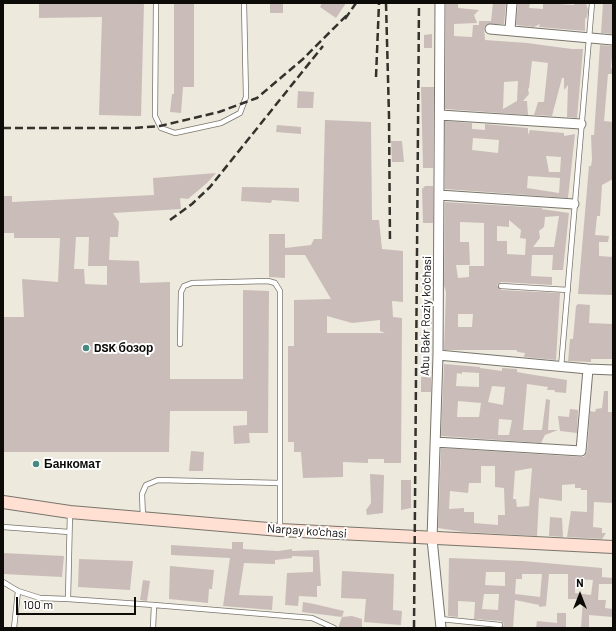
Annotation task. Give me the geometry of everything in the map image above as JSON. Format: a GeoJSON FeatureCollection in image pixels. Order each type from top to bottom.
{"type":"FeatureCollection","features":[{"type":"Feature","properties":{"kind":"main road","name":"Narpay ko'chasi"},"geometry":{"type":"LineString","coordinates":[[3,502],[70,512],[280,530],[432,539],[613,547]]}},
{"type":"Feature","properties":{"kind":"street","name":"Abu Bakr Roziy ko'chasi"},"geometry":{"type":"LineString","coordinates":[[440,3],[438,355],[432,539],[440,624]]}},
{"type":"Feature","properties":{"kind":"street"},"geometry":{"type":"LineString","coordinates":[[510,30],[512,3]]}},
{"type":"Feature","properties":{"kind":"street"},"geometry":{"type":"LineString","coordinates":[[490,29],[613,40]]}},
{"type":"Feature","properties":{"kind":"street"},"geometry":{"type":"LineString","coordinates":[[440,114],[581,124]]}},
{"type":"Feature","properties":{"kind":"street"},"geometry":{"type":"LineString","coordinates":[[439,195],[574,204]]}},
{"type":"Feature","properties":{"kind":"street"},"geometry":{"type":"LineString","coordinates":[[438,355],[561,367],[613,370]]}},
{"type":"Feature","properties":{"kind":"street"},"geometry":{"type":"LineString","coordinates":[[435,442],[581,450],[588,369]]}},
{"type":"Feature","properties":{"kind":"lane"},"geometry":{"type":"LineString","coordinates":[[156,3],[155,116],[161,128],[175,133],[221,123],[240,113],[246,97],[244,3]]}},
{"type":"Feature","properties":{"kind":"lane"},"geometry":{"type":"LineString","coordinates":[[561,367],[592,3]]}},
{"type":"Feature","properties":{"kind":"lane"},"geometry":{"type":"LineString","coordinates":[[180,344],[181,292],[184,286],[199,282],[268,281],[275,283],[280,291],[280,530]]}},
{"type":"Feature","properties":{"kind":"lane"},"geometry":{"type":"LineString","coordinates":[[501,286],[568,290]]}},
{"type":"Feature","properties":{"kind":"lane"},"geometry":{"type":"LineString","coordinates":[[143,518],[142,494],[146,485],[158,480],[280,483]]}},
{"type":"Feature","properties":{"kind":"lane"},"geometry":{"type":"LineString","coordinates":[[68,599],[70,512]]}},
{"type":"Feature","properties":{"kind":"lane"},"geometry":{"type":"LineString","coordinates":[[3,527],[69,532]]}},
{"type":"Feature","properties":{"kind":"lane"},"geometry":{"type":"LineString","coordinates":[[3,582],[18,591],[40,598],[154,605],[312,618],[334,628]]}},
{"type":"Feature","properties":{"kind":"lane"},"geometry":{"type":"LineString","coordinates":[[14,628],[18,591]]}},
{"type":"Feature","properties":{"kind":"lane"},"geometry":{"type":"LineString","coordinates":[[153,628],[154,605]]}},
{"type":"Feature","properties":{"kind":"lane"},"geometry":{"type":"LineString","coordinates":[[440,624],[500,625]]}},
{"type":"Feature","properties":{"kind":"building"},"geometry":{"type":"Polygon","coordinates":[[[39,3],[144,3],[141,116],[99,115],[102,17],[39,18],[39,3]]]}},
{"type":"Feature","properties":{"kind":"building"},"geometry":{"type":"Polygon","coordinates":[[[174,3],[194,3],[194,87],[183,87],[181,113],[170,112],[172,94],[174,94],[174,3]]]}},
{"type":"Feature","properties":{"kind":"building"},"geometry":{"type":"Polygon","coordinates":[[[270,3],[283,3],[283,13],[270,13],[270,3]]]}},
{"type":"Feature","properties":{"kind":"building"},"geometry":{"type":"Polygon","coordinates":[[[322,3],[346,3],[336,18],[320,7],[322,3]]]}},
{"type":"Feature","properties":{"kind":"building"},"geometry":{"type":"Polygon","coordinates":[[[446,3],[458,3],[458,8],[479,10],[474,15],[477,23],[454,24],[454,36],[472,37],[473,25],[479,25],[479,21],[491,21],[493,3],[506,3],[504,24],[487,24],[484,28],[485,40],[583,49],[577,118],[567,117],[568,85],[564,90],[564,78],[562,78],[552,116],[534,115],[538,102],[544,102],[548,63],[532,61],[528,89],[529,94],[523,101],[527,101],[528,115],[445,109],[446,3]],[[518,81],[504,82],[503,109],[517,101],[518,81]]]}},
{"type":"Feature","properties":{"kind":"building"},"geometry":{"type":"Polygon","coordinates":[[[518,3],[530,3],[529,8],[543,9],[543,3],[574,5],[574,3],[586,3],[588,10],[587,17],[585,19],[585,31],[539,27],[540,24],[534,27],[516,25],[518,3]]]}},
{"type":"Feature","properties":{"kind":"building"},"geometry":{"type":"Polygon","coordinates":[[[603,3],[613,3],[613,34],[601,33],[603,3]]]}},
{"type":"Feature","properties":{"kind":"building"},"geometry":{"type":"Polygon","coordinates":[[[432,34],[432,48],[424,48],[424,35],[432,34]]]}},
{"type":"Feature","properties":{"kind":"building"},"geometry":{"type":"Polygon","coordinates":[[[600,45],[613,46],[611,68],[613,69],[613,74],[608,74],[604,121],[613,122],[613,179],[602,185],[600,216],[597,216],[595,235],[609,236],[608,242],[599,242],[599,256],[613,257],[613,295],[578,294],[589,166],[591,166],[592,160],[591,135],[594,135],[600,45]]]}},
{"type":"Feature","properties":{"kind":"building"},"geometry":{"type":"Polygon","coordinates":[[[421,87],[434,87],[433,168],[423,168],[421,87]]]}},
{"type":"Feature","properties":{"kind":"building"},"geometry":{"type":"Polygon","coordinates":[[[298,91],[314,92],[313,108],[297,108],[298,91]]]}},
{"type":"Feature","properties":{"kind":"building"},"geometry":{"type":"Polygon","coordinates":[[[325,120],[371,122],[372,220],[379,220],[382,249],[403,251],[403,302],[392,301],[393,317],[402,318],[401,463],[384,463],[384,459],[368,459],[368,463],[343,462],[343,477],[303,478],[301,452],[294,452],[294,442],[288,442],[288,346],[294,346],[294,300],[331,299],[305,255],[285,255],[285,278],[269,277],[269,234],[285,234],[285,248],[311,245],[314,239],[322,239],[325,120]],[[327,316],[327,333],[385,333],[380,331],[380,320],[352,323],[327,316]]]}},
{"type":"Feature","properties":{"kind":"building"},"geometry":{"type":"Polygon","coordinates":[[[445,121],[472,123],[472,129],[485,130],[485,124],[528,128],[528,135],[530,130],[564,133],[564,136],[575,134],[568,198],[445,189],[445,121]],[[473,138],[472,150],[498,153],[499,140],[473,138]],[[546,156],[549,172],[560,172],[561,157],[546,156]],[[528,176],[527,188],[559,193],[560,178],[528,176]]]}},
{"type":"Feature","properties":{"kind":"building"},"geometry":{"type":"Polygon","coordinates":[[[277,125],[301,127],[301,134],[276,132],[277,125]]]}},
{"type":"Feature","properties":{"kind":"building"},"geometry":{"type":"Polygon","coordinates":[[[391,141],[402,141],[404,162],[392,162],[391,141]]]}},
{"type":"Feature","properties":{"kind":"building","name":"DSK бозор"},"geometry":{"type":"Polygon","coordinates":[[[216,173],[207,183],[188,199],[180,198],[181,209],[113,213],[119,222],[118,237],[110,237],[109,260],[139,261],[140,283],[170,282],[170,379],[243,379],[243,290],[269,291],[268,433],[249,433],[250,443],[234,444],[233,426],[247,425],[247,411],[170,411],[169,452],[3,452],[3,317],[24,317],[22,279],[58,282],[60,238],[14,238],[14,233],[3,233],[3,196],[12,196],[12,202],[154,195],[153,178],[216,173]],[[76,237],[74,269],[84,269],[85,284],[107,285],[107,266],[88,266],[89,237],[76,237]]]}},
{"type":"Feature","properties":{"kind":"building"},"geometry":{"type":"Polygon","coordinates":[[[425,186],[433,186],[433,223],[423,223],[422,189],[425,186]]]}},
{"type":"Feature","properties":{"kind":"building"},"geometry":{"type":"Polygon","coordinates":[[[242,187],[299,188],[299,202],[272,200],[271,203],[241,201],[242,187]]]}},
{"type":"Feature","properties":{"kind":"building"},"geometry":{"type":"Polygon","coordinates":[[[445,202],[543,208],[541,209],[569,213],[563,270],[552,270],[553,255],[532,255],[531,276],[552,277],[552,285],[501,282],[497,285],[501,290],[560,293],[556,360],[524,357],[525,353],[518,352],[516,350],[444,350],[446,292],[444,285],[445,202]],[[559,216],[545,217],[544,227],[539,231],[540,238],[533,247],[554,247],[559,216]],[[509,220],[509,227],[497,226],[497,241],[507,241],[507,254],[525,255],[526,239],[520,238],[521,230],[509,220]],[[460,222],[460,242],[469,242],[470,265],[456,265],[458,278],[469,277],[469,266],[484,266],[484,223],[460,222]],[[458,314],[458,327],[472,327],[473,314],[458,314]]]}},
{"type":"Feature","properties":{"kind":"building"},"geometry":{"type":"Polygon","coordinates":[[[578,304],[590,305],[589,323],[613,324],[613,359],[591,359],[591,362],[568,361],[570,339],[573,339],[576,306],[578,304]]]}},
{"type":"Feature","properties":{"kind":"building"},"geometry":{"type":"Polygon","coordinates":[[[426,311],[432,311],[432,324],[428,324],[425,321],[426,311]]]}},
{"type":"Feature","properties":{"kind":"building"},"geometry":{"type":"Polygon","coordinates":[[[444,364],[480,367],[502,371],[502,368],[517,369],[517,372],[567,380],[566,393],[547,390],[548,387],[527,384],[523,430],[542,430],[546,399],[550,400],[548,430],[558,430],[545,435],[541,443],[441,436],[444,364]],[[462,372],[462,374],[457,373],[456,386],[479,387],[479,373],[462,372]],[[492,386],[488,402],[503,405],[505,387],[492,386]],[[458,401],[457,417],[479,417],[481,403],[458,401]],[[499,419],[498,435],[509,435],[512,420],[499,419]]]}},
{"type":"Feature","properties":{"kind":"building"},"geometry":{"type":"Polygon","coordinates":[[[421,377],[431,377],[431,392],[421,392],[421,377]]]}},
{"type":"Feature","properties":{"kind":"building"},"geometry":{"type":"Polygon","coordinates":[[[604,391],[608,391],[608,412],[613,412],[613,503],[594,502],[593,527],[602,528],[602,533],[606,533],[602,539],[567,537],[571,511],[587,512],[587,490],[575,488],[575,484],[562,485],[562,501],[539,498],[537,536],[464,532],[438,528],[441,448],[584,457],[587,452],[590,411],[595,412],[596,409],[602,408],[604,391]],[[481,466],[481,483],[469,483],[468,493],[450,491],[449,509],[464,508],[464,512],[474,512],[474,523],[498,525],[498,515],[505,515],[504,488],[495,487],[495,466],[481,466]],[[532,468],[515,471],[513,499],[516,499],[517,507],[529,506],[532,468]]]}},
{"type":"Feature","properties":{"kind":"building"},"geometry":{"type":"Polygon","coordinates":[[[570,409],[578,410],[577,433],[560,431],[558,416],[569,417],[570,409]]]}},
{"type":"Feature","properties":{"kind":"building"},"geometry":{"type":"Polygon","coordinates":[[[191,451],[204,452],[203,471],[189,471],[191,451]]]}},
{"type":"Feature","properties":{"kind":"building"},"geometry":{"type":"Polygon","coordinates":[[[370,474],[384,475],[383,513],[367,515],[366,510],[371,503],[370,474]]]}},
{"type":"Feature","properties":{"kind":"building"},"geometry":{"type":"Polygon","coordinates":[[[401,480],[411,480],[411,508],[401,510],[401,480]]]}},
{"type":"Feature","properties":{"kind":"building"},"geometry":{"type":"Polygon","coordinates":[[[550,517],[562,518],[563,537],[549,536],[550,517]]]}},
{"type":"Feature","properties":{"kind":"building"},"geometry":{"type":"Polygon","coordinates":[[[232,542],[243,542],[243,549],[278,551],[292,549],[292,551],[319,550],[321,586],[317,586],[317,597],[299,596],[298,606],[285,605],[287,573],[313,572],[313,557],[292,556],[292,558],[275,560],[275,564],[244,563],[239,595],[273,596],[272,610],[223,606],[230,558],[171,555],[171,545],[232,549],[232,542]]]}},
{"type":"Feature","properties":{"kind":"building"},"geometry":{"type":"Polygon","coordinates":[[[3,553],[64,556],[62,577],[3,574],[3,553]]]}},
{"type":"Feature","properties":{"kind":"building"},"geometry":{"type":"Polygon","coordinates":[[[449,558],[523,561],[602,568],[602,577],[613,578],[613,584],[599,584],[598,600],[606,600],[605,608],[613,609],[613,617],[589,615],[589,628],[581,628],[583,599],[568,599],[568,574],[549,574],[546,606],[539,607],[539,605],[515,600],[513,628],[502,628],[504,624],[501,621],[474,619],[475,602],[458,601],[458,617],[448,616],[449,558]],[[486,572],[485,585],[505,586],[505,572],[486,572]],[[522,574],[522,579],[516,579],[515,594],[540,597],[542,574],[522,574]],[[575,579],[575,593],[591,595],[593,580],[575,579]],[[484,594],[482,609],[498,610],[499,594],[484,594]]]}},
{"type":"Feature","properties":{"kind":"building"},"geometry":{"type":"Polygon","coordinates":[[[79,559],[133,561],[130,590],[78,587],[79,559]]]}},
{"type":"Feature","properties":{"kind":"building"},"geometry":{"type":"Polygon","coordinates":[[[170,566],[214,570],[212,589],[209,589],[208,603],[169,599],[170,566]]]}},
{"type":"Feature","properties":{"kind":"building"},"geometry":{"type":"Polygon","coordinates":[[[342,571],[394,574],[393,610],[402,611],[401,625],[364,622],[366,599],[341,598],[342,571]]]}},
{"type":"Feature","properties":{"kind":"building"},"geometry":{"type":"Polygon","coordinates":[[[143,580],[150,581],[147,601],[140,600],[143,580]]]}},
{"type":"Feature","properties":{"kind":"building"},"geometry":{"type":"Polygon","coordinates":[[[303,602],[344,611],[342,617],[302,612],[303,602]]]}},
{"type":"Feature","properties":{"kind":"building"},"geometry":{"type":"Polygon","coordinates":[[[557,613],[566,613],[566,628],[536,628],[537,621],[557,623],[557,613]]]}},
{"type":"Feature","properties":{"kind":"building"},"geometry":{"type":"Polygon","coordinates":[[[352,616],[362,619],[362,628],[338,628],[342,617],[352,616]]]}},
{"type":"Feature","properties":{"kind":"railway"},"geometry":{"type":"LineString","coordinates":[[345,19],[356,3]]}},
{"type":"Feature","properties":{"kind":"railway"},"geometry":{"type":"LineString","coordinates":[[376,77],[379,3]]}},
{"type":"Feature","properties":{"kind":"railway"},"geometry":{"type":"LineString","coordinates":[[386,3],[390,243]]}},
{"type":"Feature","properties":{"kind":"railway"},"geometry":{"type":"LineString","coordinates":[[414,628],[419,3]]}},
{"type":"Feature","properties":{"kind":"railway"},"geometry":{"type":"LineString","coordinates":[[3,128],[135,128],[160,126],[219,112],[257,98],[303,59],[347,15]]}},
{"type":"Feature","properties":{"kind":"railway"},"geometry":{"type":"LineString","coordinates":[[170,220],[192,204],[210,187],[323,46]]}},
{"type":"Feature","properties":{"kind":"place","name":"DSK бозор"},"geometry":{"type":"Point","coordinates":[86,348]}},
{"type":"Feature","properties":{"kind":"place","name":"Банкомат"},"geometry":{"type":"Point","coordinates":[36,464]}}]}
